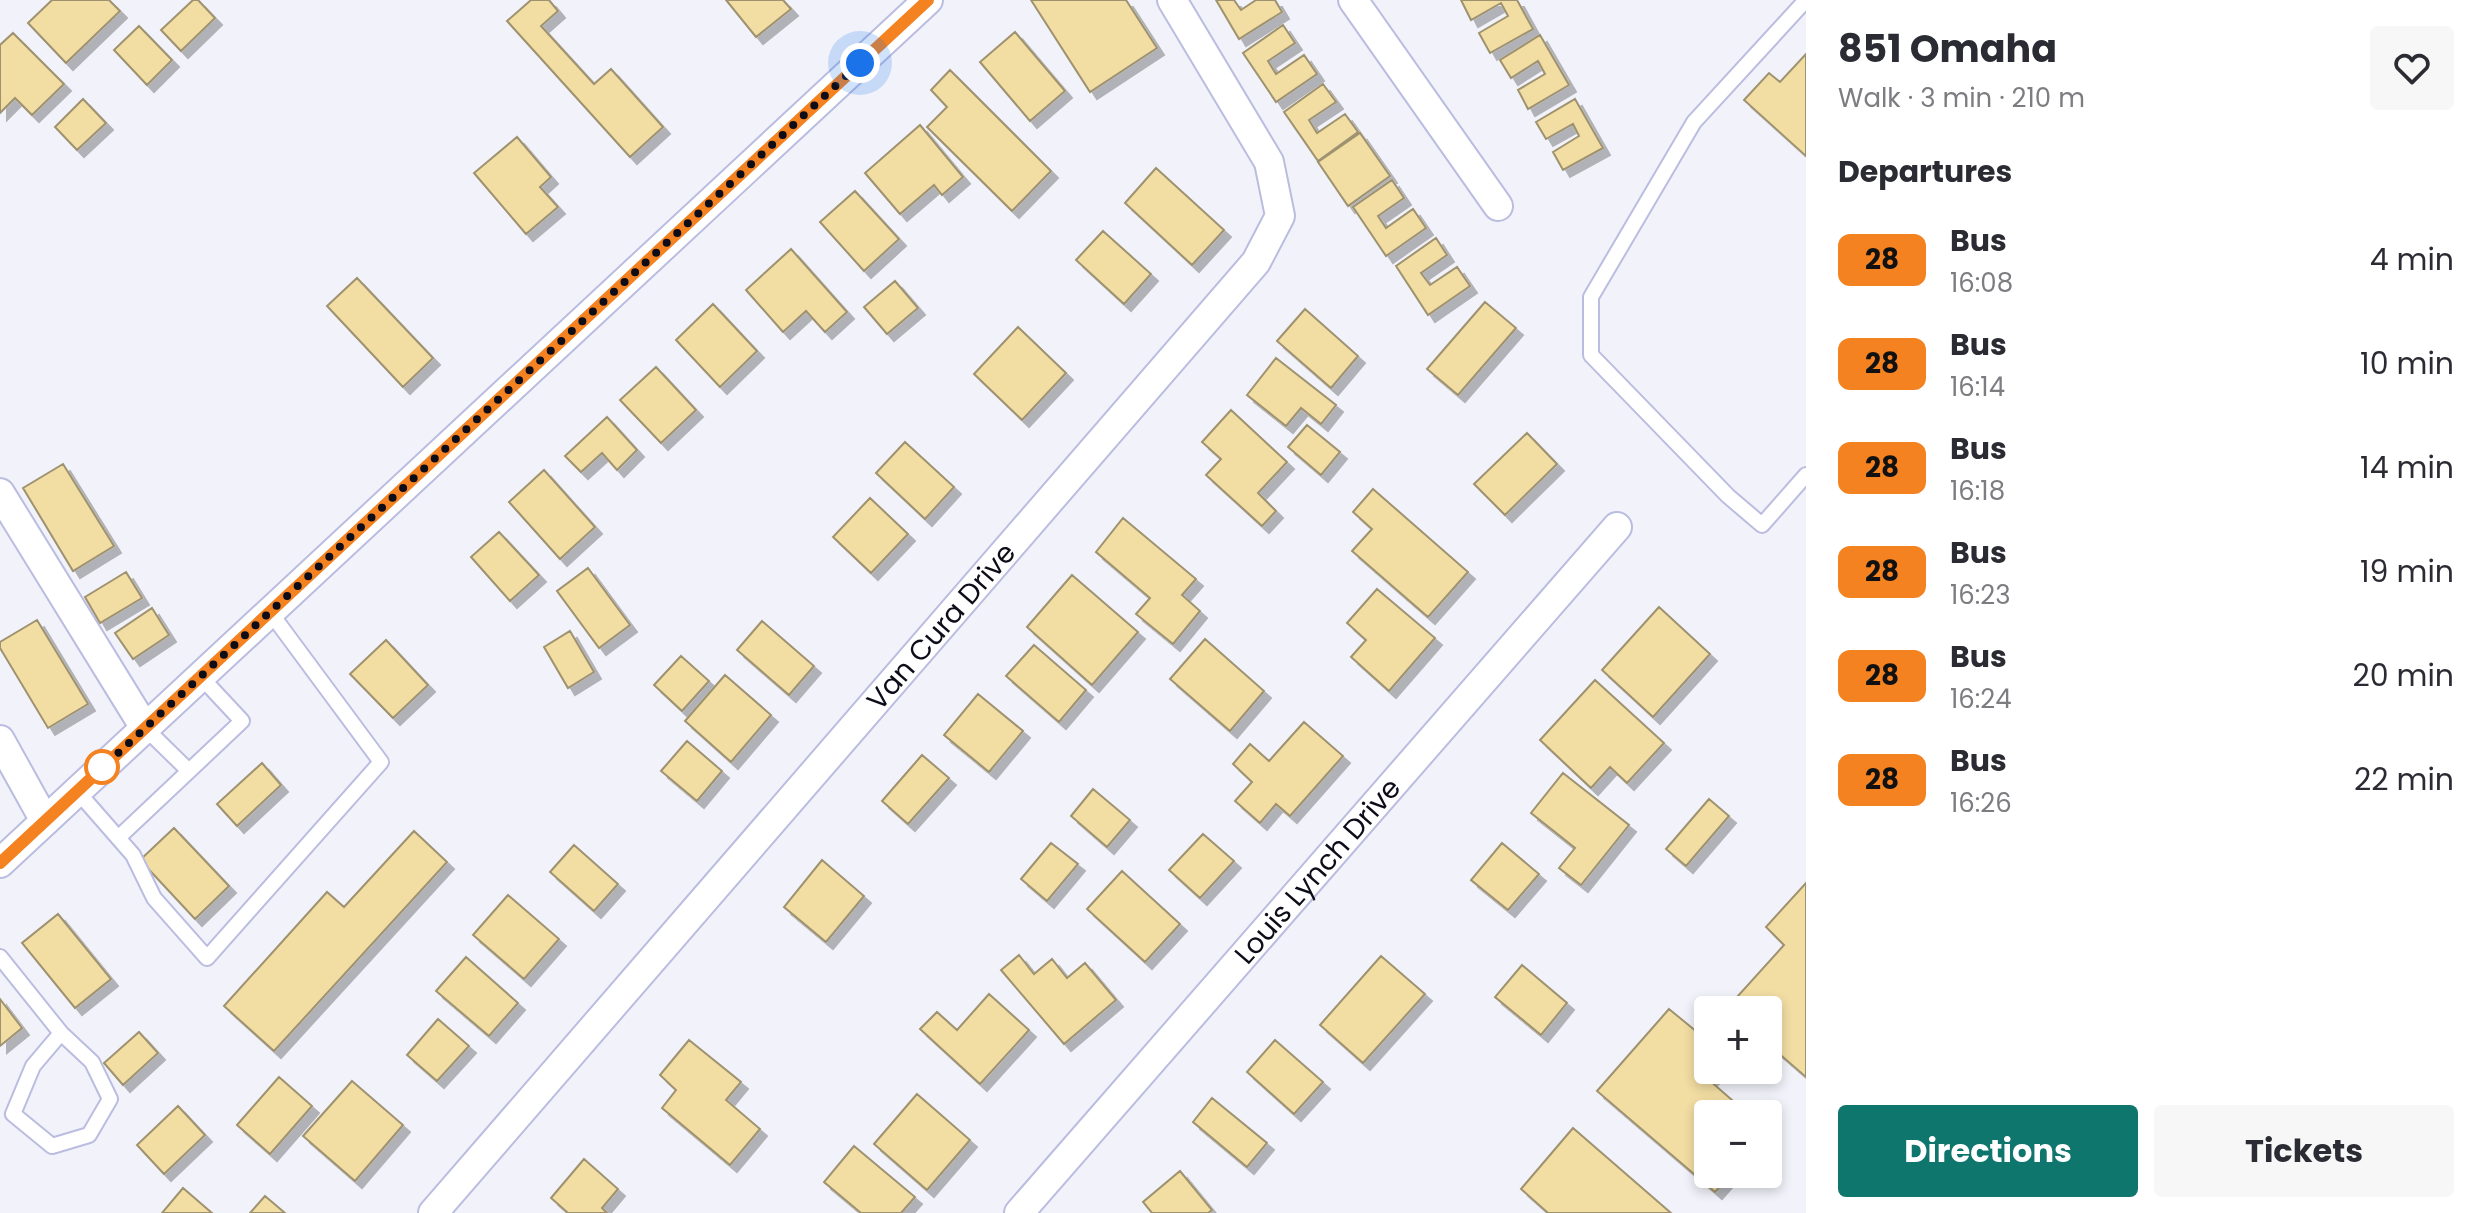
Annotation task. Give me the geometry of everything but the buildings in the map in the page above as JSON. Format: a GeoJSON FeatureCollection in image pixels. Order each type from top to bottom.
{"type":"FeatureCollection","features":[{"type":"Feature","properties":{"kind":"street"},"geometry":{"type":"LineString","coordinates":[[0,863],[928,0]]}},
{"type":"Feature","properties":{"kind":"street","name":"Van Cura Drive"},"geometry":{"type":"LineString","coordinates":[[433,1213],[1256,262],[1280,216],[1269,162],[1172,0]]}},
{"type":"Feature","properties":{"kind":"street"},"geometry":{"type":"LineString","coordinates":[[1353,0],[1498,206]]}},
{"type":"Feature","properties":{"kind":"street"},"geometry":{"type":"LineString","coordinates":[[0,493],[145,728]]}},
{"type":"Feature","properties":{"kind":"street","name":"Louis Lynch Drive"},"geometry":{"type":"LineString","coordinates":[[1019,1213],[1617,527]]}},
{"type":"Feature","properties":{"kind":"street"},"geometry":{"type":"LineString","coordinates":[[0,740],[45,821]]}},
{"type":"Feature","properties":{"kind":"lane"},"geometry":{"type":"LineString","coordinates":[[1806,0],[1694,122],[1591,297],[1591,355],[1728,496],[1762,525],[1806,475]]}},
{"type":"Feature","properties":{"kind":"lane"},"geometry":{"type":"LineString","coordinates":[[77,791],[133,855],[154,898],[207,958],[381,762],[270,612]]}},
{"type":"Feature","properties":{"kind":"lane"},"geometry":{"type":"LineString","coordinates":[[118,838],[242,721],[200,676]]}},
{"type":"Feature","properties":{"kind":"lane"},"geometry":{"type":"LineString","coordinates":[[145,728],[189,771]]}},
{"type":"Feature","properties":{"kind":"lane"},"geometry":{"type":"LineString","coordinates":[[0,957],[61,1033],[92,1062],[110,1099],[89,1135],[52,1146],[13,1114],[33,1066],[61,1033]]}},
{"type":"Feature","properties":{"kind":"bus line","name":"28"},"geometry":{"type":"LineString","coordinates":[[0,863],[928,0]]}},
{"type":"Feature","properties":{"kind":"route"},"geometry":{"type":"LineString","coordinates":[[102,767],[100,770],[860,63]]}}]}
